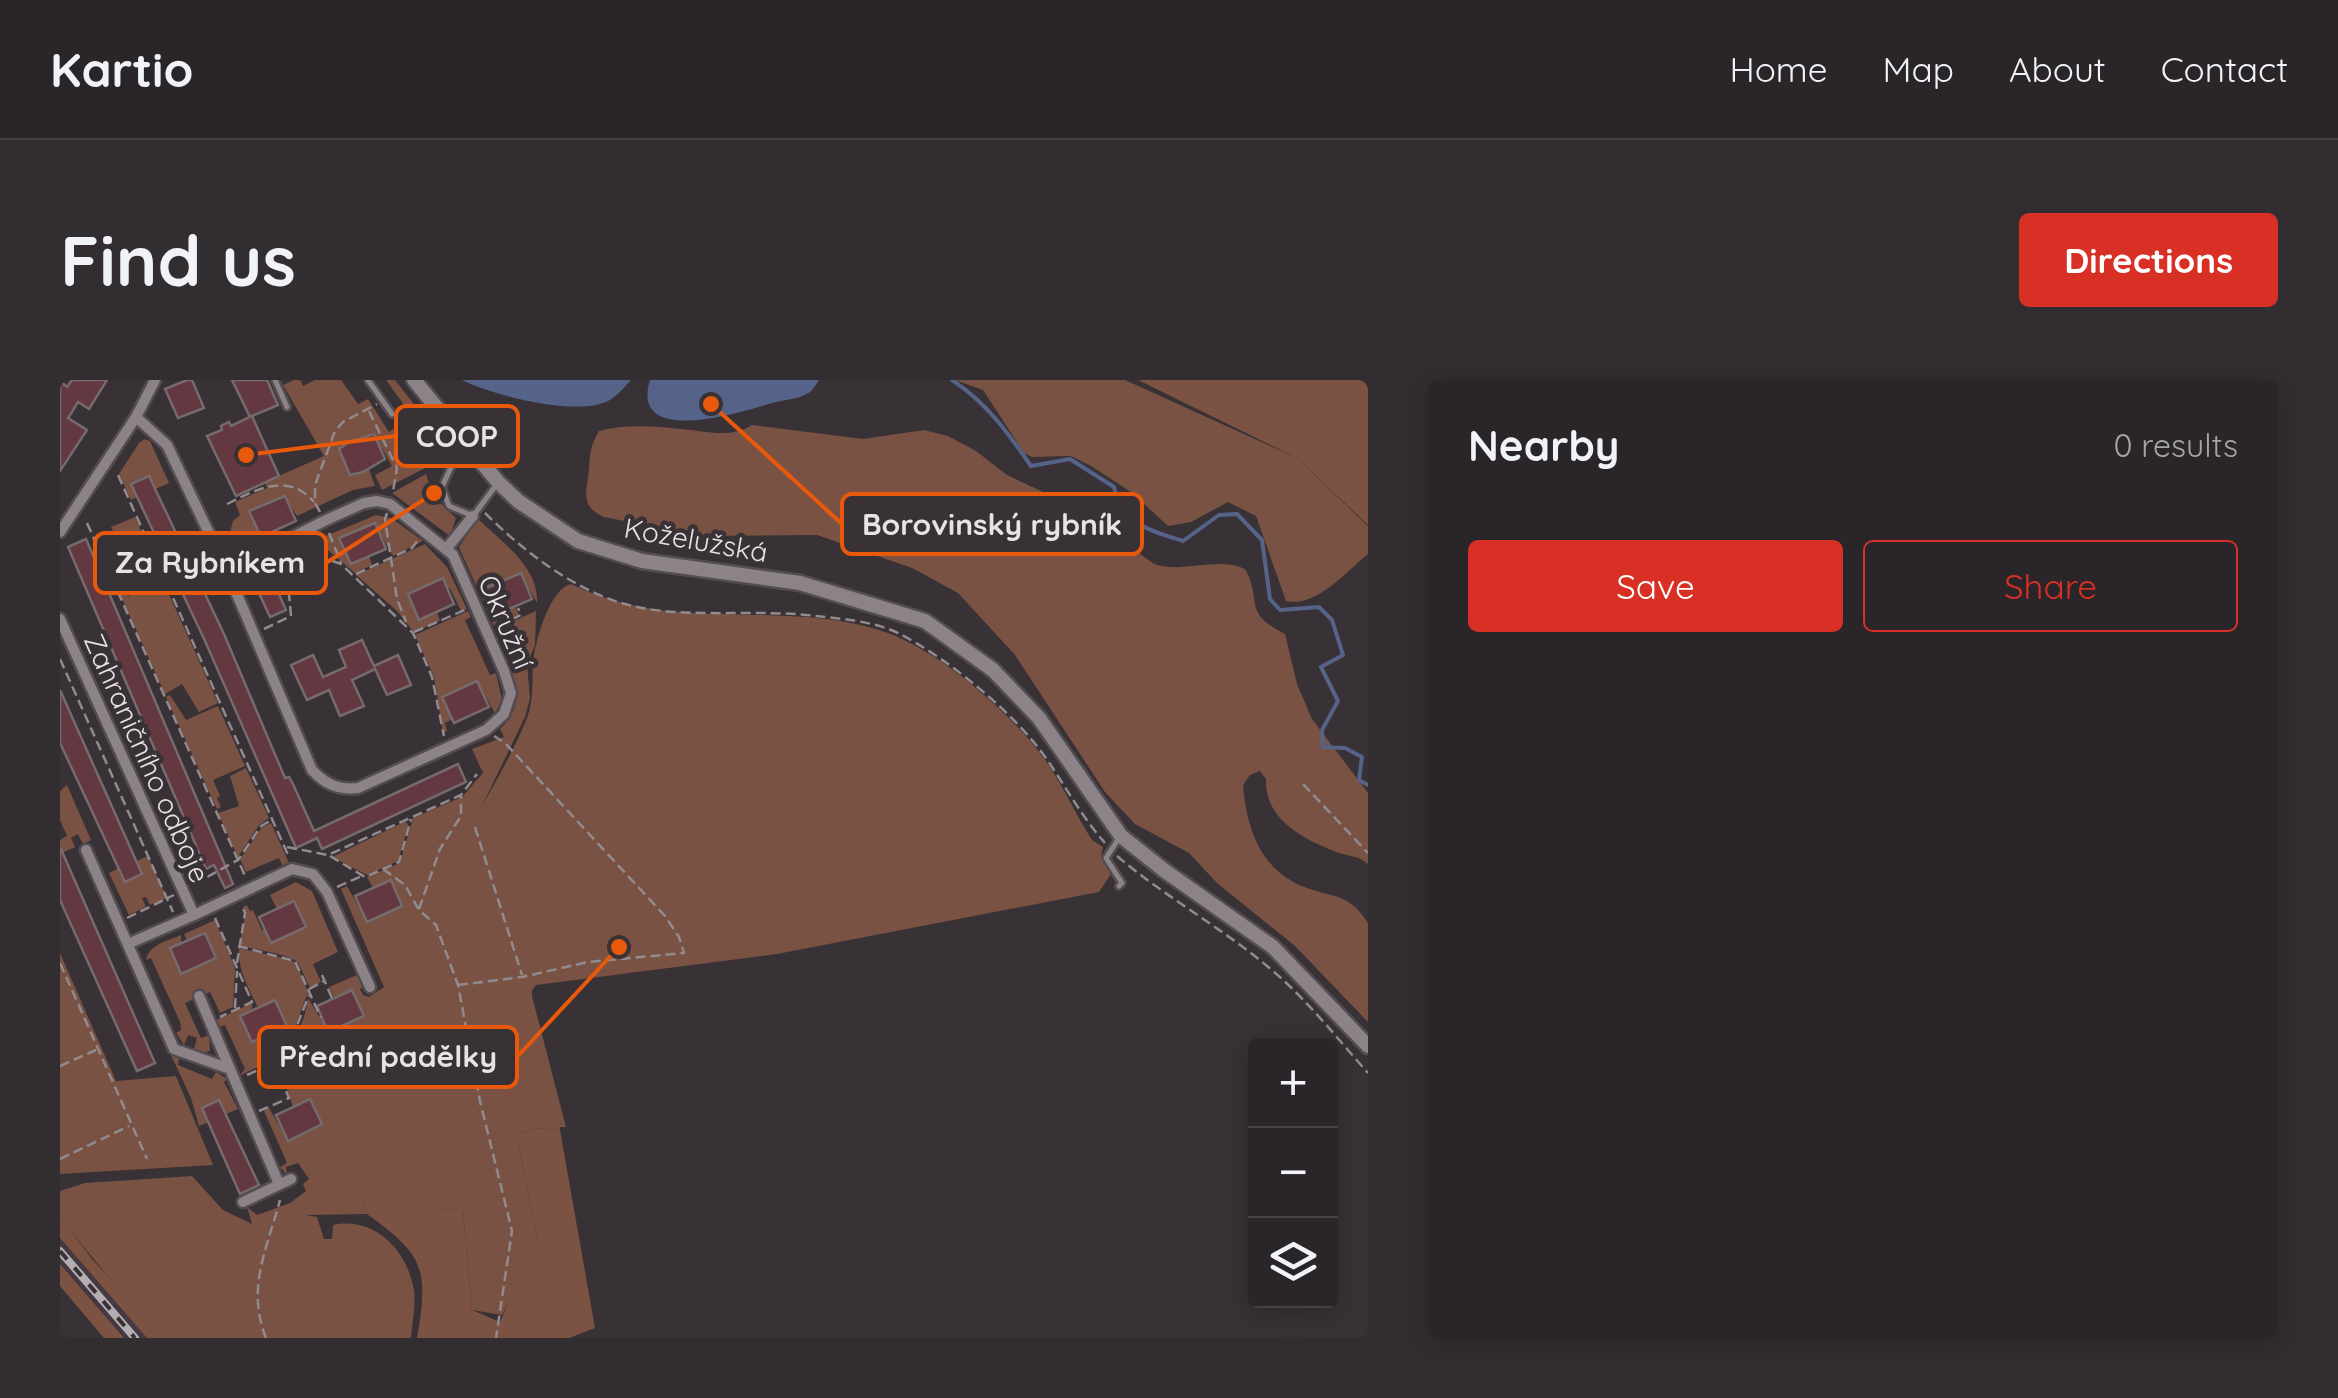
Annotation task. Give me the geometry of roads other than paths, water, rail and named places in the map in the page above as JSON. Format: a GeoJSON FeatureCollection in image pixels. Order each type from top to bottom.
{"type":"FeatureCollection","features":[{"type":"Feature","properties":{"kind":"main road","name":"Koželužská"},"geometry":{"type":"LineString","coordinates":[[414,380],[498,482],[518,501],[578,541],[642,562],[800,583],[925,621],[992,670],[1039,718],[1120,836],[1273,947],[1368,1046]]}},
{"type":"Feature","properties":{"kind":"street"},"geometry":{"type":"LineString","coordinates":[[60,532],[136,417],[155,380]]}},
{"type":"Feature","properties":{"kind":"street"},"geometry":{"type":"LineString","coordinates":[[136,417],[167,445],[226,571]]}},
{"type":"Feature","properties":{"kind":"street","name":"Okružní"},"geometry":{"type":"LineString","coordinates":[[364,503],[390,504],[447,548],[511,693],[504,714],[486,730],[358,788],[343,790],[322,781],[312,770],[226,571],[364,503]]}},
{"type":"Feature","properties":{"kind":"street"},"geometry":{"type":"LineString","coordinates":[[447,548],[476,512]]}},
{"type":"Feature","properties":{"kind":"street","name":"Zahraničního odboje"},"geometry":{"type":"LineString","coordinates":[[60,619],[194,914]]}},
{"type":"Feature","properties":{"kind":"street"},"geometry":{"type":"LineString","coordinates":[[86,850],[174,1048],[232,1074]]}},
{"type":"Feature","properties":{"kind":"street","name":"Zahraničního odboje"},"geometry":{"type":"LineString","coordinates":[[130,944],[292,869],[314,874],[327,892],[370,988]]}},
{"type":"Feature","properties":{"kind":"street"},"geometry":{"type":"LineString","coordinates":[[199,996],[250,1116],[285,1181],[243,1202]]}},
{"type":"Feature","properties":{"kind":"lane"},"geometry":{"type":"LineString","coordinates":[[275,380],[287,407]]}},
{"type":"Feature","properties":{"kind":"lane"},"geometry":{"type":"LineString","coordinates":[[368,380],[392,414]]}},
{"type":"Feature","properties":{"kind":"lane"},"geometry":{"type":"LineString","coordinates":[[462,442],[442,487],[449,506],[476,512],[498,482]]}},
{"type":"Feature","properties":{"kind":"lane"},"geometry":{"type":"LineString","coordinates":[[1119,886],[1122,882],[1106,858],[1120,836]]}},
{"type":"Feature","properties":{"kind":"water"},"geometry":{"type":"Polygon","coordinates":[[[462,380],[631,380],[605,403],[569,407],[510,397],[462,380]]]}},
{"type":"Feature","properties":{"kind":"water"},"geometry":{"type":"Polygon","coordinates":[[[650,380],[819,380],[802,396],[715,418],[671,420],[656,414],[648,401],[650,380]]]}},
{"type":"Feature","properties":{"kind":"waterway"},"geometry":{"type":"LineString","coordinates":[[952,380],[986,409],[1031,466],[1070,459],[1114,487],[1123,510],[1149,529],[1183,541],[1219,515],[1237,514],[1262,540],[1270,599],[1280,610],[1319,607],[1332,620],[1343,655],[1321,667],[1338,701],[1322,730],[1323,747],[1345,748],[1362,757],[1359,780],[1368,785]]}},
{"type":"Feature","properties":{"kind":"railway"},"geometry":{"type":"LineString","coordinates":[[60,1251],[135,1338]]}},
{"type":"Feature","properties":{"kind":"place","name":"Borovinský rybník"},"geometry":{"type":"Point","coordinates":[711,404]}},
{"type":"Feature","properties":{"kind":"place","name":"COOP"},"geometry":{"type":"Point","coordinates":[246,455]}},
{"type":"Feature","properties":{"kind":"place","name":"Za Rybníkem"},"geometry":{"type":"Point","coordinates":[434,493]}},
{"type":"Feature","properties":{"kind":"place","name":"Přední padělky"},"geometry":{"type":"Point","coordinates":[619,947]}}]}
